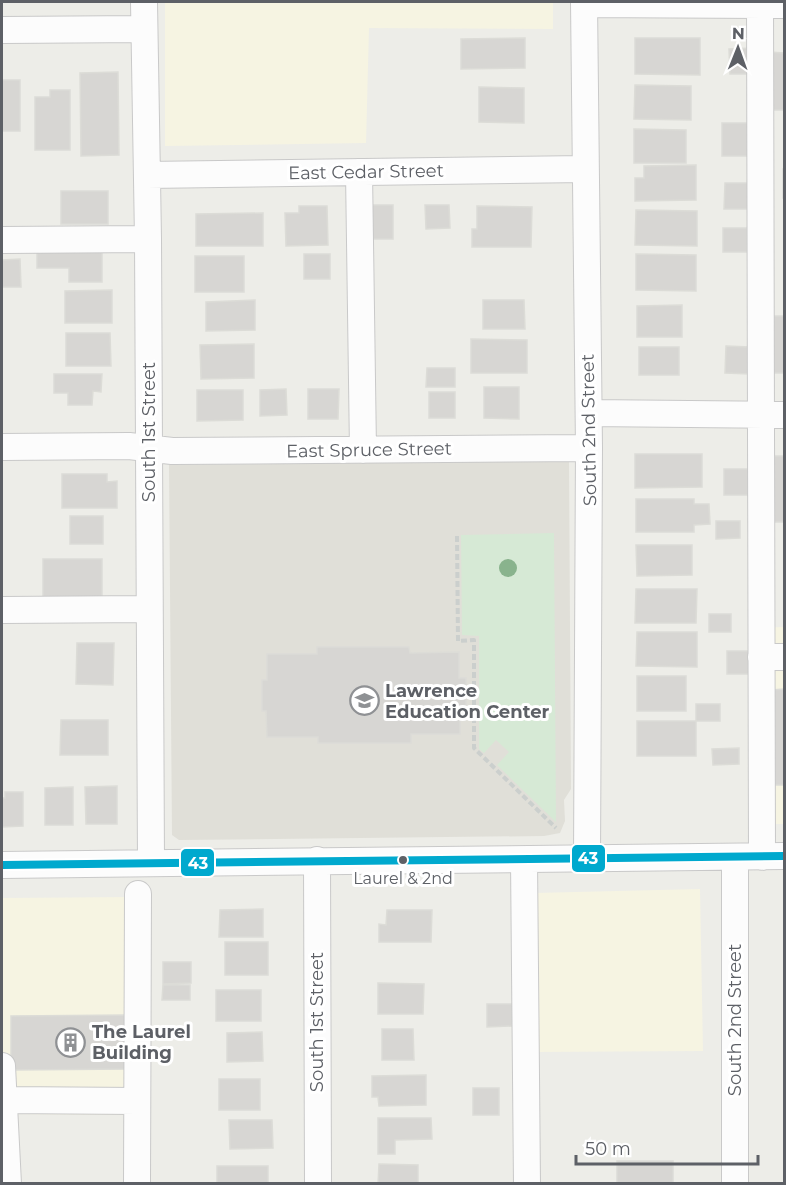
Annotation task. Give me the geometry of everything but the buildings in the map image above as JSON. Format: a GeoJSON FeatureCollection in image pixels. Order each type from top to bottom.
{"type":"FeatureCollection","features":[{"type":"Feature","properties":{"kind":"street","name":"South 1st Street"},"geometry":{"type":"LineString","coordinates":[[144,2],[148,239],[151,863]]}},
{"type":"Feature","properties":{"kind":"street"},"geometry":{"type":"LineString","coordinates":[[2,865],[773,857],[768,4],[584,3]]}},
{"type":"Feature","properties":{"kind":"street","name":"South 2nd Street"},"geometry":{"type":"LineString","coordinates":[[584,3],[590,448],[587,858]]}},
{"type":"Feature","properties":{"kind":"street"},"geometry":{"type":"LineString","coordinates":[[2,30],[144,29]]}},
{"type":"Feature","properties":{"kind":"street","name":"East Cedar Street"},"geometry":{"type":"LineString","coordinates":[[147,175],[585,169]]}},
{"type":"Feature","properties":{"kind":"street"},"geometry":{"type":"LineString","coordinates":[[359,172],[363,450]]}},
{"type":"Feature","properties":{"kind":"street"},"geometry":{"type":"LineString","coordinates":[[2,240],[148,239]]}},
{"type":"Feature","properties":{"kind":"street"},"geometry":{"type":"LineString","coordinates":[[589,413],[772,415]]}},
{"type":"Feature","properties":{"kind":"street","name":"East Spruce Street"},"geometry":{"type":"LineString","coordinates":[[2,447],[149,447],[172,452],[590,448]]}},
{"type":"Feature","properties":{"kind":"street"},"geometry":{"type":"LineString","coordinates":[[2,610],[149,609]]}},
{"type":"Feature","properties":{"kind":"street","name":"South 2nd Street"},"geometry":{"type":"LineString","coordinates":[[735,857],[735,1184]]}},
{"type":"Feature","properties":{"kind":"street","name":"South 1st Street"},"geometry":{"type":"LineString","coordinates":[[317,860],[318,1184]]}},
{"type":"Feature","properties":{"kind":"street"},"geometry":{"type":"LineString","coordinates":[[524,860],[526,1184]]}},
{"type":"Feature","properties":{"kind":"street"},"geometry":{"type":"LineString","coordinates":[[137,1184],[138,894]]}},
{"type":"Feature","properties":{"kind":"street"},"geometry":{"type":"LineString","coordinates":[[2,1066],[8,1184]]}},
{"type":"Feature","properties":{"kind":"street"},"geometry":{"type":"LineString","coordinates":[[5,1100],[137,1101]]}},
{"type":"Feature","properties":{"kind":"path"},"geometry":{"type":"LineString","coordinates":[[457,536],[458,641],[474,640],[474,748],[556,828]]}},
{"type":"Feature","properties":{"kind":"shaded area"},"geometry":{"type":"Polygon","coordinates":[[[165,2],[553,2],[553,29],[369,28],[366,143],[165,146],[165,2]]]}},
{"type":"Feature","properties":{"kind":"shaded area"},"geometry":{"type":"Polygon","coordinates":[[[569,461],[571,789],[564,800],[565,821],[560,833],[544,836],[179,840],[172,835],[169,465],[569,461]]]}},
{"type":"Feature","properties":{"kind":"shaded area"},"geometry":{"type":"Polygon","coordinates":[[[784,627],[784,824],[760,824],[758,628],[784,627]]]}},
{"type":"Feature","properties":{"kind":"shaded area"},"geometry":{"type":"Polygon","coordinates":[[[700,889],[703,1051],[535,1052],[534,893],[700,889]]]}},
{"type":"Feature","properties":{"kind":"shaded area"},"geometry":{"type":"Polygon","coordinates":[[[135,897],[135,1115],[2,1114],[2,898],[135,897]]]}},
{"type":"Feature","properties":{"kind":"green space"},"geometry":{"type":"Polygon","coordinates":[[[554,533],[556,822],[497,765],[509,752],[496,740],[484,753],[479,749],[479,636],[462,635],[461,535],[554,533]]]}},
{"type":"Feature","properties":{"kind":"transit line","name":"43"},"geometry":{"type":"LineString","coordinates":[[2,865],[784,856]]}},
{"type":"Feature","properties":{"kind":"place","name":"Lawrence Education Center"},"geometry":{"type":"Point","coordinates":[364,701]}},
{"type":"Feature","properties":{"kind":"place","name":"Laurel & 2nd"},"geometry":{"type":"Point","coordinates":[403,860]}},
{"type":"Feature","properties":{"kind":"place","name":"The Laurel Building"},"geometry":{"type":"Point","coordinates":[71,1042]}}]}
